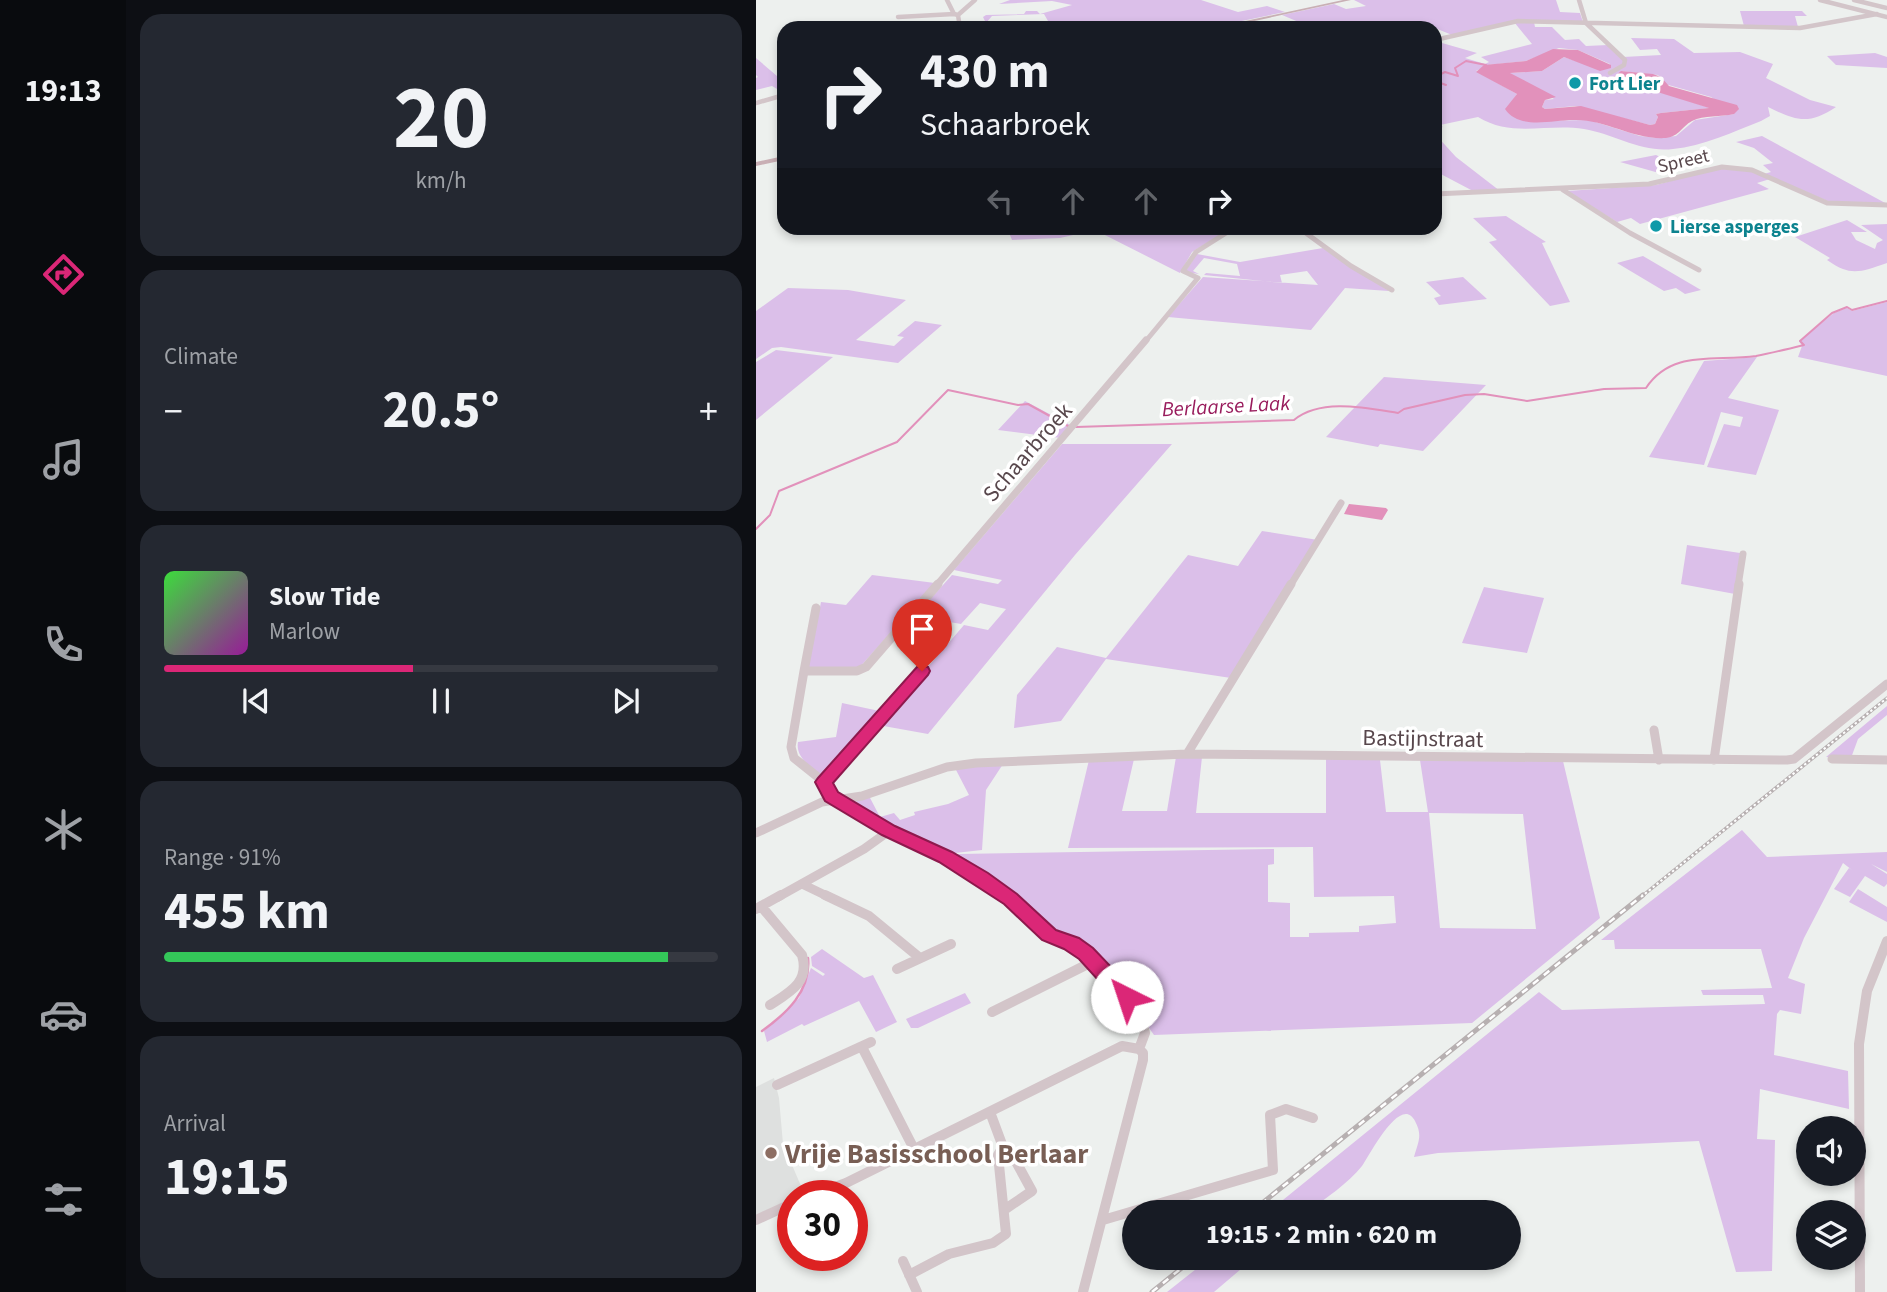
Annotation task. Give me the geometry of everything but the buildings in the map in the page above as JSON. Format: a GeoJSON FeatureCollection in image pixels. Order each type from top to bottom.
{"type":"FeatureCollection","features":[{"type":"Feature","properties":{"kind":"main road"},"geometry":{"type":"LineString","coordinates":[[1247,21],[1351,0]]}},
{"type":"Feature","properties":{"kind":"main road"},"geometry":{"type":"LineString","coordinates":[[1252,21],[1340,1]]}},
{"type":"Feature","properties":{"kind":"main road"},"geometry":{"type":"LineString","coordinates":[[756,164],[777,159]]}},
{"type":"Feature","properties":{"kind":"street"},"geometry":{"type":"LineString","coordinates":[[947,0],[958,21]]}},
{"type":"Feature","properties":{"kind":"street"},"geometry":{"type":"LineString","coordinates":[[898,17],[956,14],[975,0]]}},
{"type":"Feature","properties":{"kind":"street"},"geometry":{"type":"LineString","coordinates":[[1579,0],[1586,23],[1625,60],[1624,65],[1610,73]]}},
{"type":"Feature","properties":{"kind":"street"},"geometry":{"type":"LineString","coordinates":[[1820,0],[1887,16]]}},
{"type":"Feature","properties":{"kind":"street"},"geometry":{"type":"LineString","coordinates":[[1856,0],[1887,7]]}},
{"type":"Feature","properties":{"kind":"street"},"geometry":{"type":"LineString","coordinates":[[1442,38],[1515,21],[1800,28],[1877,14]]}},
{"type":"Feature","properties":{"kind":"street"},"geometry":{"type":"LineString","coordinates":[[756,103],[777,97]]}},
{"type":"Feature","properties":{"kind":"street","name":"Spreet"},"geometry":{"type":"LineString","coordinates":[[1442,194],[1563,190],[1656,183],[1713,168],[1734,168],[1755,171],[1827,203],[1887,205]]}},
{"type":"Feature","properties":{"kind":"street"},"geometry":{"type":"LineString","coordinates":[[1563,190],[1630,233],[1699,270]]}},
{"type":"Feature","properties":{"kind":"street","name":"Schaarbroek"},"geometry":{"type":"LineString","coordinates":[[804,671],[857,671],[866,667],[1198,278],[1183,271],[1193,255],[1223,235]]}},
{"type":"Feature","properties":{"kind":"street"},"geometry":{"type":"LineString","coordinates":[[1309,235],[1351,266],[1392,290]]}},
{"type":"Feature","properties":{"kind":"street"},"geometry":{"type":"LineString","coordinates":[[1186,754],[1341,503]]}},
{"type":"Feature","properties":{"kind":"street"},"geometry":{"type":"LineString","coordinates":[[1714,760],[1743,554]]}},
{"type":"Feature","properties":{"kind":"street"},"geometry":{"type":"LineString","coordinates":[[816,608],[791,753],[824,782],[833,799],[981,878],[1011,899],[1049,935],[1077,946],[1127,997],[1146,1033],[1139,1049]]}},
{"type":"Feature","properties":{"kind":"street"},"geometry":{"type":"LineString","coordinates":[[824,782],[922,671]]}},
{"type":"Feature","properties":{"kind":"street","name":"Bastijnstraat"},"geometry":{"type":"LineString","coordinates":[[756,833],[808,806],[862,796],[961,765],[1080,757],[1186,754],[1659,760],[1794,758],[1887,684]]}},
{"type":"Feature","properties":{"kind":"street"},"geometry":{"type":"LineString","coordinates":[[1654,730],[1659,760]]}},
{"type":"Feature","properties":{"kind":"street"},"geometry":{"type":"LineString","coordinates":[[1832,759],[1887,760]]}},
{"type":"Feature","properties":{"kind":"street"},"geometry":{"type":"LineString","coordinates":[[770,1004],[799,986],[806,968],[802,955],[758,908],[864,849],[889,831]]}},
{"type":"Feature","properties":{"kind":"street"},"geometry":{"type":"LineString","coordinates":[[802,884],[869,916],[920,958]]}},
{"type":"Feature","properties":{"kind":"street"},"geometry":{"type":"LineString","coordinates":[[1860,1292],[1858,1044],[1865,1000],[1874,969],[1887,941]]}},
{"type":"Feature","properties":{"kind":"street"},"geometry":{"type":"LineString","coordinates":[[897,969],[951,943]]}},
{"type":"Feature","properties":{"kind":"street"},"geometry":{"type":"LineString","coordinates":[[992,1012],[1094,961]]}},
{"type":"Feature","properties":{"kind":"street"},"geometry":{"type":"LineString","coordinates":[[777,1085],[866,1044],[914,1149]]}},
{"type":"Feature","properties":{"kind":"street"},"geometry":{"type":"LineString","coordinates":[[852,1180],[1122,1046],[1139,1049],[1143,1053],[1143,1060],[1083,1292]]}},
{"type":"Feature","properties":{"kind":"street"},"geometry":{"type":"LineString","coordinates":[[1103,1220],[1273,1170],[1270,1115],[1287,1108],[1313,1118]]}},
{"type":"Feature","properties":{"kind":"street"},"geometry":{"type":"LineString","coordinates":[[990,1112],[1003,1147]]}},
{"type":"Feature","properties":{"kind":"street"},"geometry":{"type":"LineString","coordinates":[[1003,1147],[1009,1149],[1032,1191],[1005,1216]]}},
{"type":"Feature","properties":{"kind":"street"},"geometry":{"type":"LineString","coordinates":[[909,1275],[951,1253],[977,1249],[1006,1234],[998,1155],[1003,1147]]}},
{"type":"Feature","properties":{"kind":"street"},"geometry":{"type":"LineString","coordinates":[[756,1220],[777,1210]]}},
{"type":"Feature","properties":{"kind":"street"},"geometry":{"type":"LineString","coordinates":[[903,1261],[916,1292]]}},
{"type":"Feature","properties":{"kind":"shaded area"},"geometry":{"type":"Polygon","coordinates":[[[1010,0],[1201,0],[1238,12],[1267,6],[1285,12],[1242,21],[1048,21],[1044,14],[992,16],[985,21],[983,17],[986,15],[1024,14],[1026,11],[1037,11],[1040,14],[1072,5],[1052,1],[999,4],[1010,0]]]}},
{"type":"Feature","properties":{"kind":"shaded area"},"geometry":{"type":"Polygon","coordinates":[[[1354,0],[1556,0],[1560,12],[1580,13],[1583,22],[1534,22],[1535,27],[1552,27],[1565,40],[1579,39],[1586,46],[1608,45],[1623,57],[1661,55],[1657,49],[1640,50],[1631,38],[1674,39],[1694,53],[1740,52],[1773,64],[1766,78],[1810,100],[1836,107],[1817,117],[1802,119],[1768,107],[1770,116],[1761,121],[1707,142],[1673,149],[1639,146],[1584,129],[1504,127],[1478,117],[1442,125],[1442,43],[1477,53],[1465,58],[1485,64],[1489,62],[1481,57],[1532,44],[1514,22],[1452,35],[1442,31],[1442,21],[1296,21],[1282,15],[1334,4],[1346,9],[1366,6],[1354,0]],[[1559,48],[1526,61],[1488,65],[1476,71],[1517,94],[1513,100],[1528,121],[1589,120],[1640,136],[1658,138],[1676,136],[1695,120],[1734,114],[1711,97],[1665,84],[1658,75],[1621,71],[1625,79],[1638,79],[1649,88],[1710,108],[1656,114],[1658,117],[1655,124],[1650,125],[1575,106],[1545,109],[1542,107],[1545,100],[1554,99],[1509,73],[1542,71],[1564,57],[1596,68],[1609,67],[1610,64],[1578,50],[1559,48]]]}},
{"type":"Feature","properties":{"kind":"shaded area"},"geometry":{"type":"Polygon","coordinates":[[[1740,11],[1802,11],[1807,16],[1795,16],[1798,27],[1744,26],[1740,11]]]}},
{"type":"Feature","properties":{"kind":"shaded area"},"geometry":{"type":"Polygon","coordinates":[[[1553,49],[1578,50],[1611,65],[1611,68],[1600,71],[1564,57],[1542,71],[1510,73],[1556,97],[1545,100],[1542,107],[1545,109],[1581,106],[1650,125],[1655,124],[1658,117],[1656,114],[1709,108],[1638,86],[1635,84],[1641,83],[1638,79],[1614,77],[1621,71],[1653,74],[1661,77],[1669,86],[1737,105],[1739,109],[1734,114],[1697,119],[1666,138],[1643,136],[1587,121],[1528,122],[1511,116],[1505,109],[1517,94],[1476,72],[1484,65],[1526,61],[1553,49]]]}},
{"type":"Feature","properties":{"kind":"shaded area"},"geometry":{"type":"Polygon","coordinates":[[[1875,53],[1887,57],[1887,68],[1836,65],[1827,56],[1875,53]]]}},
{"type":"Feature","properties":{"kind":"shaded area"},"geometry":{"type":"Polygon","coordinates":[[[756,58],[777,76],[777,89],[772,86],[756,90],[756,58]]]}},
{"type":"Feature","properties":{"kind":"shaded area"},"geometry":{"type":"Polygon","coordinates":[[[1762,136],[1887,204],[1832,203],[1764,174],[1771,172],[1763,165],[1773,163],[1754,148],[1736,142],[1762,136]]]}},
{"type":"Feature","properties":{"kind":"shaded area"},"geometry":{"type":"Polygon","coordinates":[[[1442,142],[1456,157],[1500,191],[1473,191],[1442,175],[1442,142]]]}},
{"type":"Feature","properties":{"kind":"shaded area"},"geometry":{"type":"Polygon","coordinates":[[[1656,155],[1679,166],[1659,173],[1620,162],[1656,155]]]}},
{"type":"Feature","properties":{"kind":"shaded area"},"geometry":{"type":"Polygon","coordinates":[[[1715,169],[1746,169],[1770,179],[1757,183],[1769,189],[1640,224],[1631,218],[1617,222],[1567,191],[1656,185],[1715,169]]]}},
{"type":"Feature","properties":{"kind":"shaded area"},"geometry":{"type":"Polygon","coordinates":[[[1506,216],[1546,242],[1542,243],[1570,302],[1550,306],[1489,242],[1497,240],[1473,218],[1506,216]]]}},
{"type":"Feature","properties":{"kind":"shaded area"},"geometry":{"type":"Polygon","coordinates":[[[1847,220],[1867,232],[1851,232],[1856,240],[1875,249],[1877,243],[1883,240],[1861,225],[1887,224],[1887,263],[1849,271],[1827,260],[1830,258],[1795,237],[1847,220]]]}},
{"type":"Feature","properties":{"kind":"shaded area"},"geometry":{"type":"Polygon","coordinates":[[[1010,235],[1073,235],[1060,238],[1012,240],[1010,235]]]}},
{"type":"Feature","properties":{"kind":"shaded area"},"geometry":{"type":"Polygon","coordinates":[[[1105,235],[1220,235],[1192,252],[1180,273],[1105,235]]]}},
{"type":"Feature","properties":{"kind":"shaded area"},"geometry":{"type":"Polygon","coordinates":[[[1323,248],[1389,291],[1345,288],[1311,330],[1168,317],[1203,277],[1267,281],[1204,275],[1240,276],[1237,264],[1204,258],[1193,271],[1199,274],[1185,272],[1197,254],[1240,262],[1323,248]],[[1307,271],[1280,275],[1282,282],[1318,285],[1307,271]]]}},
{"type":"Feature","properties":{"kind":"shaded area"},"geometry":{"type":"Polygon","coordinates":[[[1643,256],[1701,290],[1685,294],[1676,288],[1664,291],[1617,263],[1643,256]]]}},
{"type":"Feature","properties":{"kind":"shaded area"},"geometry":{"type":"Polygon","coordinates":[[[1463,277],[1487,299],[1439,305],[1434,298],[1441,296],[1426,282],[1463,277]]]}},
{"type":"Feature","properties":{"kind":"shaded area"},"geometry":{"type":"Polygon","coordinates":[[[788,288],[848,290],[906,300],[856,340],[894,346],[904,337],[897,336],[915,321],[942,325],[898,363],[781,347],[772,348],[756,359],[756,311],[788,288]]]}},
{"type":"Feature","properties":{"kind":"shaded area"},"geometry":{"type":"Polygon","coordinates":[[[1887,302],[1887,376],[1798,357],[1802,346],[1799,341],[1834,313],[1847,308],[1852,311],[1887,302]]]}},
{"type":"Feature","properties":{"kind":"shaded area"},"geometry":{"type":"Polygon","coordinates":[[[776,350],[833,357],[756,420],[756,362],[776,350]]]}},
{"type":"Feature","properties":{"kind":"shaded area"},"geometry":{"type":"Polygon","coordinates":[[[1757,357],[1728,398],[1779,410],[1756,475],[1707,467],[1724,424],[1740,427],[1743,417],[1721,412],[1704,465],[1649,457],[1704,361],[1757,357]]]}},
{"type":"Feature","properties":{"kind":"shaded area"},"geometry":{"type":"Polygon","coordinates":[[[1384,377],[1486,385],[1423,451],[1380,444],[1378,447],[1326,437],[1384,377]]]}},
{"type":"Feature","properties":{"kind":"shaded area"},"geometry":{"type":"Polygon","coordinates":[[[1025,401],[1072,426],[1061,438],[998,430],[1025,401]]]}},
{"type":"Feature","properties":{"kind":"shaded area"},"geometry":{"type":"Polygon","coordinates":[[[1062,444],[1172,444],[1075,555],[928,734],[878,725],[964,625],[988,630],[1006,609],[980,603],[961,624],[915,616],[952,575],[998,584],[1002,580],[954,570],[1062,444]]]}},
{"type":"Feature","properties":{"kind":"shaded area"},"geometry":{"type":"Polygon","coordinates":[[[1349,504],[1388,510],[1382,520],[1344,514],[1349,504]]]}},
{"type":"Feature","properties":{"kind":"shaded area"},"geometry":{"type":"Polygon","coordinates":[[[1262,531],[1318,540],[1231,678],[1106,659],[1061,721],[1014,728],[1017,695],[1057,647],[1106,658],[1188,555],[1238,566],[1262,531]]]}},
{"type":"Feature","properties":{"kind":"shaded area"},"geometry":{"type":"Polygon","coordinates":[[[1687,545],[1740,553],[1735,594],[1681,584],[1687,545]]]}},
{"type":"Feature","properties":{"kind":"shaded area"},"geometry":{"type":"Polygon","coordinates":[[[872,575],[935,583],[859,668],[808,669],[821,602],[846,605],[872,575]]]}},
{"type":"Feature","properties":{"kind":"shaded area"},"geometry":{"type":"Polygon","coordinates":[[[1484,587],[1544,598],[1527,653],[1462,643],[1484,587]]]}},
{"type":"Feature","properties":{"kind":"shaded area"},"geometry":{"type":"Polygon","coordinates":[[[842,703],[884,712],[825,778],[799,754],[798,742],[836,737],[842,703]]]}},
{"type":"Feature","properties":{"kind":"shaded area"},"geometry":{"type":"Polygon","coordinates":[[[1887,706],[1887,715],[1858,739],[1851,758],[1826,757],[1887,706]]]}},
{"type":"Feature","properties":{"kind":"shaded area"},"geometry":{"type":"Polygon","coordinates":[[[1176,757],[1202,757],[1196,813],[1326,813],[1326,759],[1380,760],[1386,812],[1428,812],[1420,760],[1563,761],[1600,918],[1472,1023],[1154,1035],[1109,971],[952,857],[958,854],[1274,849],[1274,864],[1268,865],[1268,902],[1290,903],[1290,937],[1309,937],[1309,933],[1359,932],[1359,926],[1396,923],[1394,896],[1314,897],[1313,847],[1068,848],[1089,760],[1134,759],[1122,811],[1167,811],[1176,757]],[[1429,813],[1440,928],[1536,929],[1523,814],[1429,813]]]}},
{"type":"Feature","properties":{"kind":"shaded area"},"geometry":{"type":"Polygon","coordinates":[[[1003,764],[986,790],[982,850],[946,854],[882,824],[850,804],[869,796],[880,817],[894,813],[900,820],[915,815],[914,812],[948,804],[969,795],[955,768],[1003,764]]]}},
{"type":"Feature","properties":{"kind":"shaded area"},"geometry":{"type":"Polygon","coordinates":[[[1742,830],[1767,857],[1887,852],[1887,872],[1871,864],[1887,874],[1887,884],[1884,887],[1865,876],[1850,897],[1834,889],[1849,868],[1852,870],[1843,863],[1804,938],[1788,978],[1805,984],[1801,1014],[1780,1010],[1777,1014],[1774,1055],[1848,1071],[1849,1109],[1760,1089],[1757,1139],[1775,1140],[1772,1271],[1736,1272],[1699,1141],[1438,1153],[1414,1157],[1419,1131],[1409,1114],[1394,1120],[1356,1173],[1324,1200],[1283,1200],[1539,992],[1562,1010],[1765,1004],[1763,995],[1703,995],[1701,990],[1772,988],[1761,949],[1615,949],[1614,940],[1601,940],[1742,830]]]}},
{"type":"Feature","properties":{"kind":"shaded area"},"geometry":{"type":"Polygon","coordinates":[[[1858,889],[1887,907],[1887,922],[1849,902],[1858,889]]]}},
{"type":"Feature","properties":{"kind":"shaded area"},"geometry":{"type":"Polygon","coordinates":[[[822,949],[864,978],[873,975],[897,1022],[876,1032],[859,1001],[804,1026],[802,1024],[767,1042],[764,1031],[799,998],[811,968],[823,976],[825,974],[812,966],[811,957],[822,949]]]}},
{"type":"Feature","properties":{"kind":"shaded area"},"geometry":{"type":"Polygon","coordinates":[[[965,993],[971,1003],[918,1028],[911,1028],[906,1019],[965,993]]]}},
{"type":"Feature","properties":{"kind":"shaded area","name":"Vrije Basisschool Berlaar"},"geometry":{"type":"Polygon","coordinates":[[[774,1078],[779,1098],[783,1144],[798,1180],[777,1180],[777,1205],[756,1215],[756,1087],[774,1078]]]}},
{"type":"Feature","properties":{"kind":"shaded area"},"geometry":{"type":"Polygon","coordinates":[[[1195,1270],[1240,1270],[1214,1292],[1167,1292],[1195,1270]]]}},
{"type":"Feature","properties":{"kind":"waterway"},"geometry":{"type":"LineString","coordinates":[[1442,74],[1458,76],[1455,68],[1466,61],[1486,65]]}},
{"type":"Feature","properties":{"kind":"waterway"},"geometry":{"type":"LineString","coordinates":[[1442,84],[1446,85]]}},
{"type":"Feature","properties":{"kind":"waterway","name":"Berlaarse Laak"},"geometry":{"type":"LineString","coordinates":[[1076,427],[1294,420],[1317,409],[1344,406],[1398,413],[1404,409],[1465,395],[1484,394],[1527,401],[1604,389],[1646,388],[1668,367],[1681,362],[1756,356],[1804,345],[1800,341],[1832,313],[1847,307],[1852,310],[1887,301]]}},
{"type":"Feature","properties":{"kind":"waterway","name":"Berlaarse Laak"},"geometry":{"type":"LineString","coordinates":[[756,529],[770,515],[779,491],[897,442],[948,390],[1018,405],[1028,404],[1068,426]]}},
{"type":"Feature","properties":{"kind":"waterway"},"geometry":{"type":"LineString","coordinates":[[762,1031],[796,1000],[806,981],[808,958]]}},
{"type":"Feature","properties":{"kind":"railway"},"geometry":{"type":"LineString","coordinates":[[1641,897],[1887,698]]}},
{"type":"Feature","properties":{"kind":"railway"},"geometry":{"type":"LineString","coordinates":[[1266,1200],[1643,895]]}},
{"type":"Feature","properties":{"kind":"railway"},"geometry":{"type":"LineString","coordinates":[[1152,1292],[1179,1270]]}},
{"type":"Feature","properties":{"kind":"place","name":"Fort Lier"},"geometry":{"type":"Point","coordinates":[1575,83]}},
{"type":"Feature","properties":{"kind":"place","name":"Lierse asperges"},"geometry":{"type":"Point","coordinates":[1656,226]}},
{"type":"Feature","properties":{"kind":"place","name":"Vrije Basisschool Berlaar"},"geometry":{"type":"Point","coordinates":[771,1153]}},
{"type":"Feature","properties":{"kind":"route"},"geometry":{"type":"LineString","coordinates":[[922,671],[824,782],[831,796],[889,831],[946,857],[981,878],[1011,899],[1049,935],[1072,943],[1086,953],[1127,997]]}}]}
